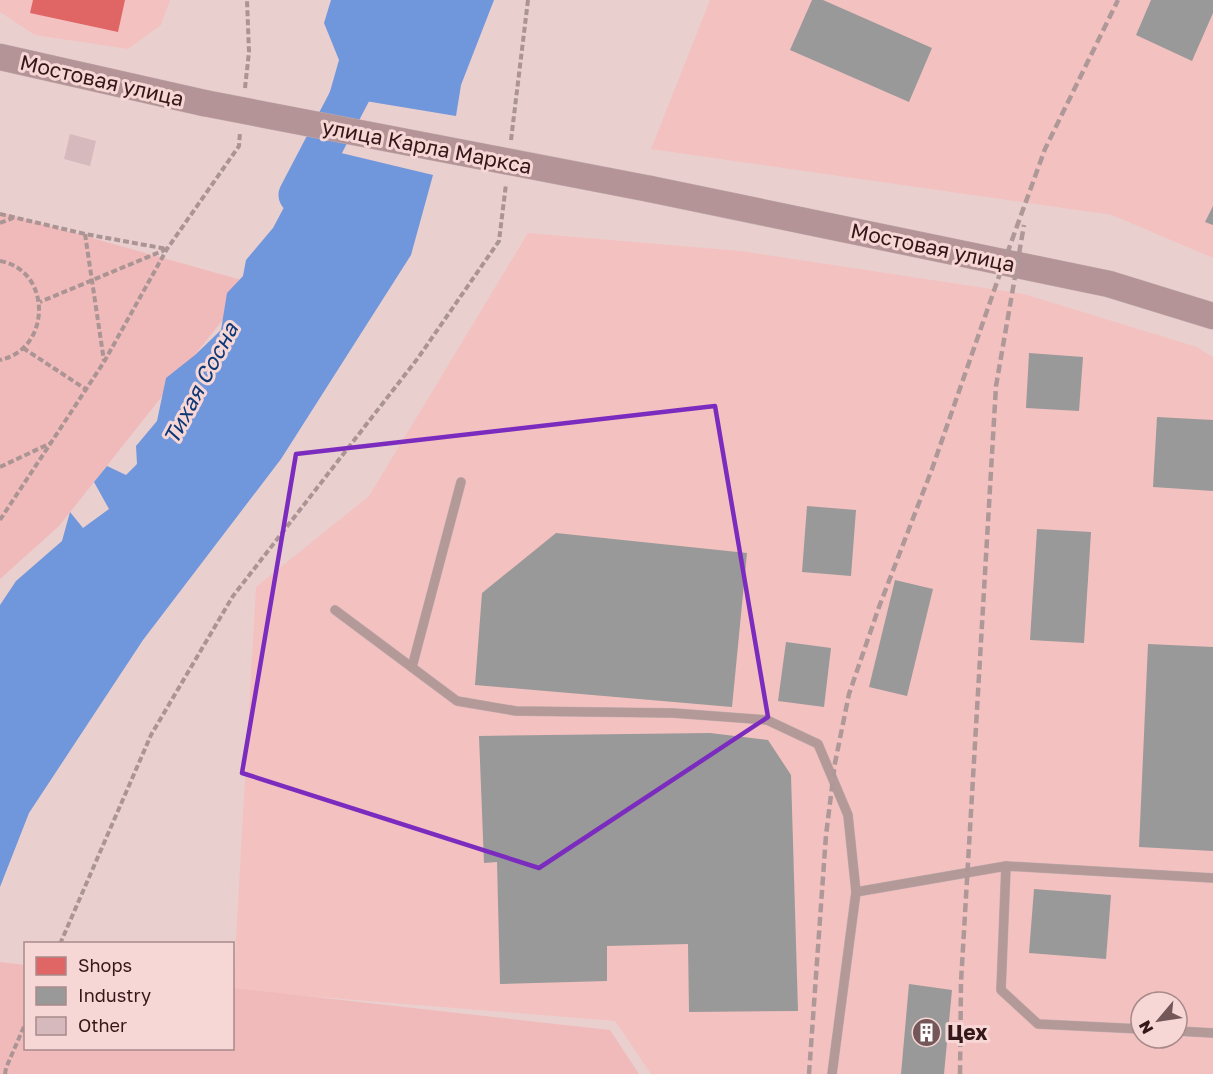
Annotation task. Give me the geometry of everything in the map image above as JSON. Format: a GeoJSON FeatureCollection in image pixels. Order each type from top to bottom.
{"type":"FeatureCollection","features":[{"type":"Feature","properties":{"kind":"main road","name":"Мостовая улица"},"geometry":{"type":"LineString","coordinates":[[0,57],[204,103]]}},
{"type":"Feature","properties":{"kind":"main road","name":"улица Карла Маркса"},"geometry":{"type":"LineString","coordinates":[[204,103],[650,189]]}},
{"type":"Feature","properties":{"kind":"main road","name":"Мостовая улица"},"geometry":{"type":"LineString","coordinates":[[650,189],[1109,284],[1213,316]]}},
{"type":"Feature","properties":{"kind":"lane"},"geometry":{"type":"LineString","coordinates":[[412,667],[461,483]]}},
{"type":"Feature","properties":{"kind":"lane"},"geometry":{"type":"LineString","coordinates":[[335,610],[457,701],[516,711],[673,713],[767,720],[818,744],[848,815],[856,892],[832,1074]]}},
{"type":"Feature","properties":{"kind":"lane"},"geometry":{"type":"LineString","coordinates":[[856,892],[1006,866],[1213,878]]}},
{"type":"Feature","properties":{"kind":"lane"},"geometry":{"type":"LineString","coordinates":[[1006,866],[1001,990],[1038,1024],[1129,1028]]}},
{"type":"Feature","properties":{"kind":"lane"},"geometry":{"type":"LineString","coordinates":[[1189,1032],[1213,1033]]}},
{"type":"Feature","properties":{"kind":"path"},"geometry":{"type":"LineString","coordinates":[[247,0],[249,52]]}},
{"type":"Feature","properties":{"kind":"path"},"geometry":{"type":"LineString","coordinates":[[510,150],[528,0]]}},
{"type":"Feature","properties":{"kind":"path"},"geometry":{"type":"LineString","coordinates":[[0,520],[87,390],[167,249],[239,146]]}},
{"type":"Feature","properties":{"kind":"path"},"geometry":{"type":"LineString","coordinates":[[61,942],[151,735],[233,596],[418,358],[499,241],[507,173]]}},
{"type":"Feature","properties":{"kind":"path"},"geometry":{"type":"LineString","coordinates":[[0,214],[85,234],[167,249]]}},
{"type":"Feature","properties":{"kind":"path"},"geometry":{"type":"LineString","coordinates":[[0,223],[16,218]]}},
{"type":"Feature","properties":{"kind":"path"},"geometry":{"type":"LineString","coordinates":[[85,234],[104,362]]}},
{"type":"Feature","properties":{"kind":"path"},"geometry":{"type":"LineString","coordinates":[[40,302],[167,249]]}},
{"type":"Feature","properties":{"kind":"path"},"geometry":{"type":"LineString","coordinates":[[0,261],[10,263],[30,279],[40,302],[38,328],[23,348],[8,358],[0,360]]}},
{"type":"Feature","properties":{"kind":"path"},"geometry":{"type":"LineString","coordinates":[[23,348],[87,390]]}},
{"type":"Feature","properties":{"kind":"path"},"geometry":{"type":"LineString","coordinates":[[0,467],[51,443]]}},
{"type":"Feature","properties":{"kind":"path"},"geometry":{"type":"LineString","coordinates":[[5,1074],[24,1027]]}},
{"type":"Feature","properties":{"kind":"highlighted area"},"geometry":{"type":"Polygon","coordinates":[[[715,406],[768,717],[539,868],[242,773],[296,454],[715,406]]]}},
{"type":"Feature","properties":{"kind":"shaded area"},"geometry":{"type":"Polygon","coordinates":[[[0,0],[170,0],[161,25],[128,49],[35,35],[0,12],[0,0]]]}},
{"type":"Feature","properties":{"kind":"shaded area"},"geometry":{"type":"Polygon","coordinates":[[[710,0],[1213,0],[1213,258],[1112,215],[651,149],[710,0]]]}},
{"type":"Feature","properties":{"kind":"shaded area"},"geometry":{"type":"Polygon","coordinates":[[[0,212],[252,283],[59,526],[0,579],[0,212]]]}},
{"type":"Feature","properties":{"kind":"shaded area"},"geometry":{"type":"Polygon","coordinates":[[[528,233],[741,251],[1024,294],[1197,347],[1213,357],[1213,1074],[651,1074],[615,1021],[234,990],[256,587],[369,496],[528,233]]]}},
{"type":"Feature","properties":{"kind":"shaded area"},"geometry":{"type":"Polygon","coordinates":[[[0,962],[24,965],[24,1050],[234,1050],[234,988],[610,1030],[639,1074],[0,1074],[0,962]]]}},
{"type":"Feature","properties":{"kind":"water"},"geometry":{"type":"Polygon","coordinates":[[[331,0],[494,0],[461,85],[456,116],[329,95],[339,60],[324,23],[331,0]]]}},
{"type":"Feature","properties":{"kind":"water"},"geometry":{"type":"Polygon","coordinates":[[[316,147],[433,175],[411,255],[281,459],[143,640],[29,813],[0,887],[0,605],[16,581],[62,541],[70,512],[83,528],[109,509],[94,482],[107,466],[126,475],[137,464],[136,446],[157,421],[166,378],[221,330],[227,293],[243,276],[246,260],[273,228],[316,147]]]}},
{"type":"Feature","properties":{"kind":"building: Shops"},"geometry":{"type":"Polygon","coordinates":[[[33,0],[125,0],[118,32],[30,13],[33,0]]]}},
{"type":"Feature","properties":{"kind":"building: Industry"},"geometry":{"type":"Polygon","coordinates":[[[812,0],[823,0],[932,48],[909,102],[790,50],[812,0]]]}},
{"type":"Feature","properties":{"kind":"building: Industry"},"geometry":{"type":"Polygon","coordinates":[[[1151,0],[1213,0],[1213,13],[1192,61],[1136,35],[1151,0]]]}},
{"type":"Feature","properties":{"kind":"building: Industry"},"geometry":{"type":"Polygon","coordinates":[[[1213,206],[1213,225],[1205,222],[1213,206]]]}},
{"type":"Feature","properties":{"kind":"building: Industry"},"geometry":{"type":"Polygon","coordinates":[[[1029,353],[1083,357],[1079,411],[1026,408],[1029,353]]]}},
{"type":"Feature","properties":{"kind":"building: Industry"},"geometry":{"type":"Polygon","coordinates":[[[1157,417],[1213,420],[1213,491],[1153,487],[1157,417]]]}},
{"type":"Feature","properties":{"kind":"building: Industry"},"geometry":{"type":"Polygon","coordinates":[[[807,506],[856,510],[851,576],[802,572],[807,506]]]}},
{"type":"Feature","properties":{"kind":"building: Industry"},"geometry":{"type":"Polygon","coordinates":[[[1037,529],[1091,532],[1084,643],[1030,640],[1037,529]]]}},
{"type":"Feature","properties":{"kind":"building: Industry"},"geometry":{"type":"Polygon","coordinates":[[[556,533],[747,553],[732,707],[475,685],[482,593],[556,533]]]}},
{"type":"Feature","properties":{"kind":"building: Industry"},"geometry":{"type":"Polygon","coordinates":[[[895,580],[933,589],[907,696],[869,687],[895,580]]]}},
{"type":"Feature","properties":{"kind":"building: Industry"},"geometry":{"type":"Polygon","coordinates":[[[786,642],[831,648],[824,707],[778,701],[786,642]]]}},
{"type":"Feature","properties":{"kind":"building: Industry"},"geometry":{"type":"Polygon","coordinates":[[[1148,644],[1213,647],[1213,851],[1139,847],[1148,644]]]}},
{"type":"Feature","properties":{"kind":"building: Industry"},"geometry":{"type":"Polygon","coordinates":[[[710,733],[768,740],[791,775],[798,1011],[689,1012],[688,944],[607,946],[607,981],[500,984],[497,862],[484,863],[479,736],[710,733]]]}},
{"type":"Feature","properties":{"kind":"building: Industry"},"geometry":{"type":"Polygon","coordinates":[[[1034,889],[1111,895],[1106,959],[1029,953],[1034,889]]]}},
{"type":"Feature","properties":{"kind":"building: Industry","name":"Цех"},"geometry":{"type":"Polygon","coordinates":[[[909,984],[952,990],[944,1074],[901,1074],[909,984]]]}},
{"type":"Feature","properties":{"kind":"building: Other"},"geometry":{"type":"Polygon","coordinates":[[[70,134],[96,141],[90,166],[64,159],[70,134]]]}},
{"type":"Feature","properties":{"kind":"waterway","name":"Тихая Сосна"},"geometry":{"type":"LineString","coordinates":[[298,195],[400,0]]}},
{"type":"Feature","properties":{"kind":"railway"},"geometry":{"type":"LineString","coordinates":[[809,1074],[826,835],[835,763],[849,694],[879,607],[932,469],[1045,149],[1118,0]]}},
{"type":"Feature","properties":{"kind":"railway"},"geometry":{"type":"LineString","coordinates":[[960,1074],[961,982],[996,386],[1024,225]]}},
{"type":"Feature","properties":{"kind":"place","name":"Цех"},"geometry":{"type":"Point","coordinates":[926,1032]}}]}
